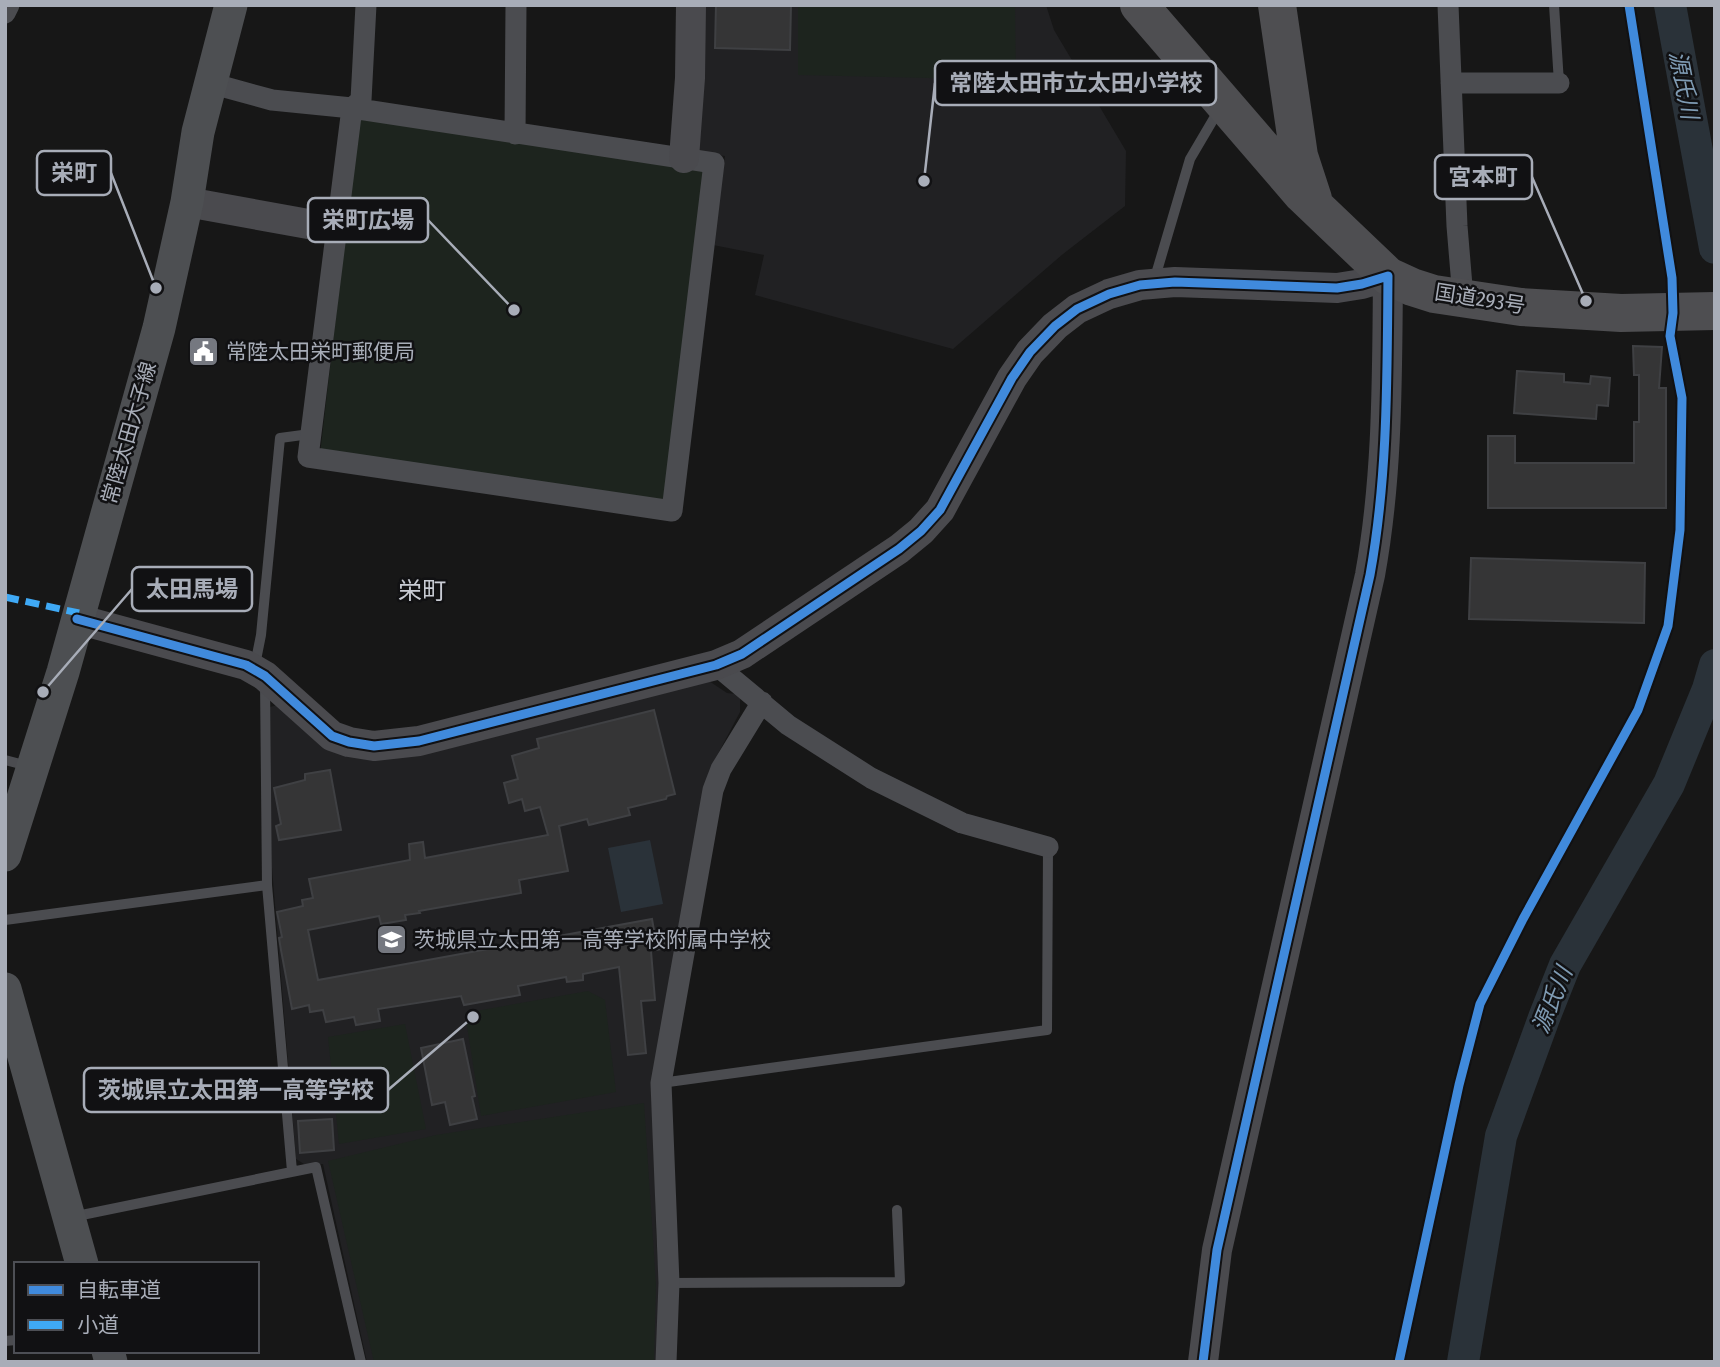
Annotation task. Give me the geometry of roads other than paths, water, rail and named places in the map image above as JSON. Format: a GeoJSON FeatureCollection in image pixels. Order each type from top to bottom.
{"type":"FeatureCollection","features":[{"type":"Feature","properties":{"kind":"highway","name":"国道293号"},"geometry":{"type":"LineString","coordinates":[[1139,5],[1223,102],[1289,161],[1316,208],[1388,275],[1423,290],[1463,298],[1579,312],[1715,311]]}},
{"type":"Feature","properties":{"kind":"highway"},"geometry":{"type":"LineString","coordinates":[[1276,5],[1289,161]]}},
{"type":"Feature","properties":{"kind":"main road","name":"常陸太田大子線"},"geometry":{"type":"LineString","coordinates":[[5,855],[20,764],[77,619],[159,328],[187,202],[198,132],[231,5]]}},
{"type":"Feature","properties":{"kind":"main road"},"geometry":{"type":"LineString","coordinates":[[5,989],[16,1071],[69,1218],[81,1262]]}},
{"type":"Feature","properties":{"kind":"street"},"geometry":{"type":"LineString","coordinates":[[5,13],[9,5]]}},
{"type":"Feature","properties":{"kind":"street"},"geometry":{"type":"LineString","coordinates":[[211,83],[272,100],[352,108],[714,163],[672,511],[308,457],[352,108],[361,100],[366,5]]}},
{"type":"Feature","properties":{"kind":"street"},"geometry":{"type":"LineString","coordinates":[[515,134],[516,5]]}},
{"type":"Feature","properties":{"kind":"street"},"geometry":{"type":"LineString","coordinates":[[684,158],[690,78],[691,5]]}},
{"type":"Feature","properties":{"kind":"street"},"geometry":{"type":"LineString","coordinates":[[1448,5],[1457,226],[1463,298]]}},
{"type":"Feature","properties":{"kind":"street"},"geometry":{"type":"LineString","coordinates":[[1451,83],[1559,83]]}},
{"type":"Feature","properties":{"kind":"street"},"geometry":{"type":"LineString","coordinates":[[187,202],[336,229]]}},
{"type":"Feature","properties":{"kind":"street"},"geometry":{"type":"LineString","coordinates":[[77,619],[246,665],[260,673],[332,736],[349,743],[374,746],[419,741],[716,665],[742,653],[899,549],[921,531],[940,510],[1012,378],[1030,352],[1055,326],[1077,309],[1108,294],[1153,284],[1175,282],[1337,288],[1362,284],[1388,275],[1385,460],[1379,526],[1217,1250],[1203,1362]]}},
{"type":"Feature","properties":{"kind":"street"},"geometry":{"type":"LineString","coordinates":[[716,665],[788,725],[871,778],[962,823],[1048,847]]}},
{"type":"Feature","properties":{"kind":"street"},"geometry":{"type":"LineString","coordinates":[[666,1362],[669,1283],[661,1083],[713,790],[721,768],[762,702]]}},
{"type":"Feature","properties":{"kind":"lane"},"geometry":{"type":"LineString","coordinates":[[1554,5],[1559,83]]}},
{"type":"Feature","properties":{"kind":"lane"},"geometry":{"type":"LineString","coordinates":[[1153,284],[1190,159],[1223,102]]}},
{"type":"Feature","properties":{"kind":"lane"},"geometry":{"type":"LineString","coordinates":[[292,1171],[267,885],[260,673],[261,635],[280,438],[310,434]]}},
{"type":"Feature","properties":{"kind":"lane"},"geometry":{"type":"LineString","coordinates":[[661,1083],[1047,1030],[1048,847]]}},
{"type":"Feature","properties":{"kind":"lane"},"geometry":{"type":"LineString","coordinates":[[5,920],[267,885]]}},
{"type":"Feature","properties":{"kind":"lane"},"geometry":{"type":"LineString","coordinates":[[69,1218],[316,1167],[361,1362]]}},
{"type":"Feature","properties":{"kind":"lane"},"geometry":{"type":"LineString","coordinates":[[669,1283],[900,1282],[897,1210]]}},
{"type":"Feature","properties":{"kind":"waterway","name":"源氏川"},"geometry":{"type":"LineString","coordinates":[[1670,5],[1715,248]]}},
{"type":"Feature","properties":{"kind":"waterway","name":"源氏川"},"geometry":{"type":"LineString","coordinates":[[1463,1362],[1501,1136],[1565,965],[1669,784],[1708,689],[1715,665]]}},
{"type":"Feature","properties":{"kind":"place","name":"常陸太田市立太田小学校"},"geometry":{"type":"Point","coordinates":[924,181]}},
{"type":"Feature","properties":{"kind":"place","name":"栄町"},"geometry":{"type":"Point","coordinates":[156,288]}},
{"type":"Feature","properties":{"kind":"place","name":"宮本町"},"geometry":{"type":"Point","coordinates":[1586,301]}},
{"type":"Feature","properties":{"kind":"place","name":"栄町広場"},"geometry":{"type":"Point","coordinates":[514,310]}},
{"type":"Feature","properties":{"kind":"place","name":"常陸太田栄町郵便局"},"geometry":{"type":"Point","coordinates":[203,352]}},
{"type":"Feature","properties":{"kind":"place","name":"太田馬場"},"geometry":{"type":"Point","coordinates":[43,692]}},
{"type":"Feature","properties":{"kind":"place","name":"茨城県立太田第一高等学校附属中学校"},"geometry":{"type":"Point","coordinates":[391,940]}},
{"type":"Feature","properties":{"kind":"place","name":"茨城県立太田第一高等学校"},"geometry":{"type":"Point","coordinates":[473,1017]}},
{"type":"Feature","properties":{"kind":"district","name":"栄町"},"geometry":{"type":"Point","coordinates":[422,591]}}]}
